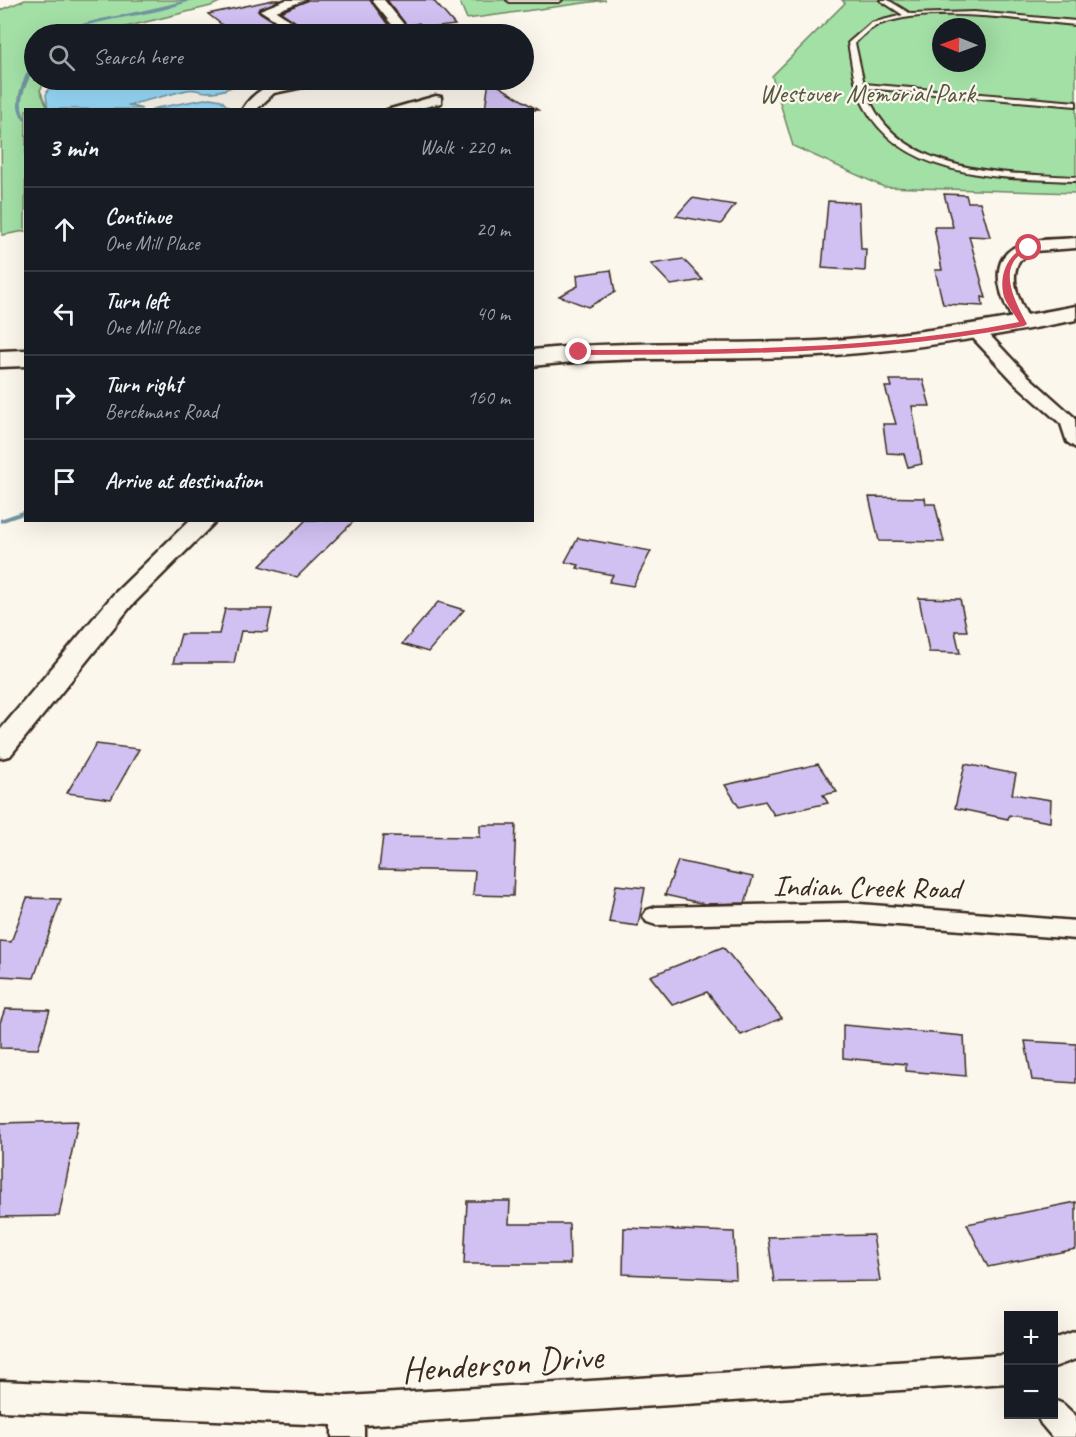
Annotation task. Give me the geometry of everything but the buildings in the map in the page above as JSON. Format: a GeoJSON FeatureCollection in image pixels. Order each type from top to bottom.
{"type":"FeatureCollection","features":[{"type":"Feature","properties":{"kind":"main road"},"geometry":{"type":"LineString","coordinates":[[534,347],[579,352],[697,352],[821,348],[978,332],[1076,313]]}},
{"type":"Feature","properties":{"kind":"main road"},"geometry":{"type":"LineString","coordinates":[[534,358],[579,352]]}},
{"type":"Feature","properties":{"kind":"main road"},"geometry":{"type":"LineString","coordinates":[[0,360],[24,358]]}},
{"type":"Feature","properties":{"kind":"street"},"geometry":{"type":"LineString","coordinates":[[289,24],[266,10],[299,0]]}},
{"type":"Feature","properties":{"kind":"street"},"geometry":{"type":"LineString","coordinates":[[378,0],[397,24]]}},
{"type":"Feature","properties":{"kind":"street"},"geometry":{"type":"LineString","coordinates":[[250,108],[255,97],[268,90]]}},
{"type":"Feature","properties":{"kind":"street"},"geometry":{"type":"LineString","coordinates":[[402,108],[436,100]]}},
{"type":"Feature","properties":{"kind":"street"},"geometry":{"type":"LineString","coordinates":[[1024,324],[1008,296],[1007,270],[1013,260],[1019,251],[1029,248],[1076,243]]}},
{"type":"Feature","properties":{"kind":"street"},"geometry":{"type":"LineString","coordinates":[[978,332],[1022,380],[1069,422],[1076,442]]}},
{"type":"Feature","properties":{"kind":"street"},"geometry":{"type":"LineString","coordinates":[[0,749],[115,608],[177,544],[203,522]]}},
{"type":"Feature","properties":{"kind":"street","name":"Indian Creek Road"},"geometry":{"type":"LineString","coordinates":[[656,916],[751,916],[847,912],[1076,930]]}},
{"type":"Feature","properties":{"kind":"street"},"geometry":{"type":"LineString","coordinates":[[1058,1351],[1076,1345]]}},
{"type":"Feature","properties":{"kind":"street","name":"Henderson Drive"},"geometry":{"type":"LineString","coordinates":[[0,1396],[348,1424],[1004,1369]]}},
{"type":"Feature","properties":{"kind":"street"},"geometry":{"type":"LineString","coordinates":[[1057,1419],[1074,1437]]}},
{"type":"Feature","properties":{"kind":"lane"},"geometry":{"type":"LineString","coordinates":[[510,0],[559,0]]}},
{"type":"Feature","properties":{"kind":"lane"},"geometry":{"type":"LineString","coordinates":[[884,0],[910,16]]}},
{"type":"Feature","properties":{"kind":"lane"},"geometry":{"type":"LineString","coordinates":[[1076,23],[992,16],[910,16],[877,23],[851,43],[868,105],[879,124],[895,140],[923,157],[982,173],[1076,179]]}},
{"type":"Feature","properties":{"kind":"lane"},"geometry":{"type":"LineString","coordinates":[[862,86],[1076,104]]}},
{"type":"Feature","properties":{"kind":"green space"},"geometry":{"type":"Polygon","coordinates":[[[25,0],[224,0],[211,6],[138,24],[24,24],[24,90],[40,90],[48,108],[24,108],[24,231],[2,235],[0,10],[25,0]]]}},
{"type":"Feature","properties":{"kind":"green space"},"geometry":{"type":"Polygon","coordinates":[[[459,0],[606,0],[467,19],[459,0]]]}},
{"type":"Feature","properties":{"kind":"green space","name":"Westover Memorial Park"},"geometry":{"type":"Polygon","coordinates":[[[842,0],[1076,0],[1076,193],[884,187],[793,146],[772,76],[845,3],[842,0]]]}},
{"type":"Feature","properties":{"kind":"water"},"geometry":{"type":"Polygon","coordinates":[[[48,90],[190,90],[129,105],[139,108],[48,108],[46,95],[48,90]]]}},
{"type":"Feature","properties":{"kind":"water"},"geometry":{"type":"Polygon","coordinates":[[[195,90],[222,90],[212,92],[195,90]]]}},
{"type":"Feature","properties":{"kind":"water"},"geometry":{"type":"Polygon","coordinates":[[[210,98],[221,100],[229,108],[156,108],[210,98]]]}},
{"type":"Feature","properties":{"kind":"waterway"},"geometry":{"type":"LineString","coordinates":[[87,24],[189,0]]}},
{"type":"Feature","properties":{"kind":"waterway"},"geometry":{"type":"LineString","coordinates":[[24,87],[19,108],[24,119]]}},
{"type":"Feature","properties":{"kind":"waterway"},"geometry":{"type":"LineString","coordinates":[[0,521],[24,513]]}},
{"type":"Feature","properties":{"kind":"route"},"geometry":{"type":"LineString","coordinates":[[579,352],[697,352],[821,348],[978,332],[1024,324],[1008,296],[1007,270],[1019,251],[1029,248]]}}]}
